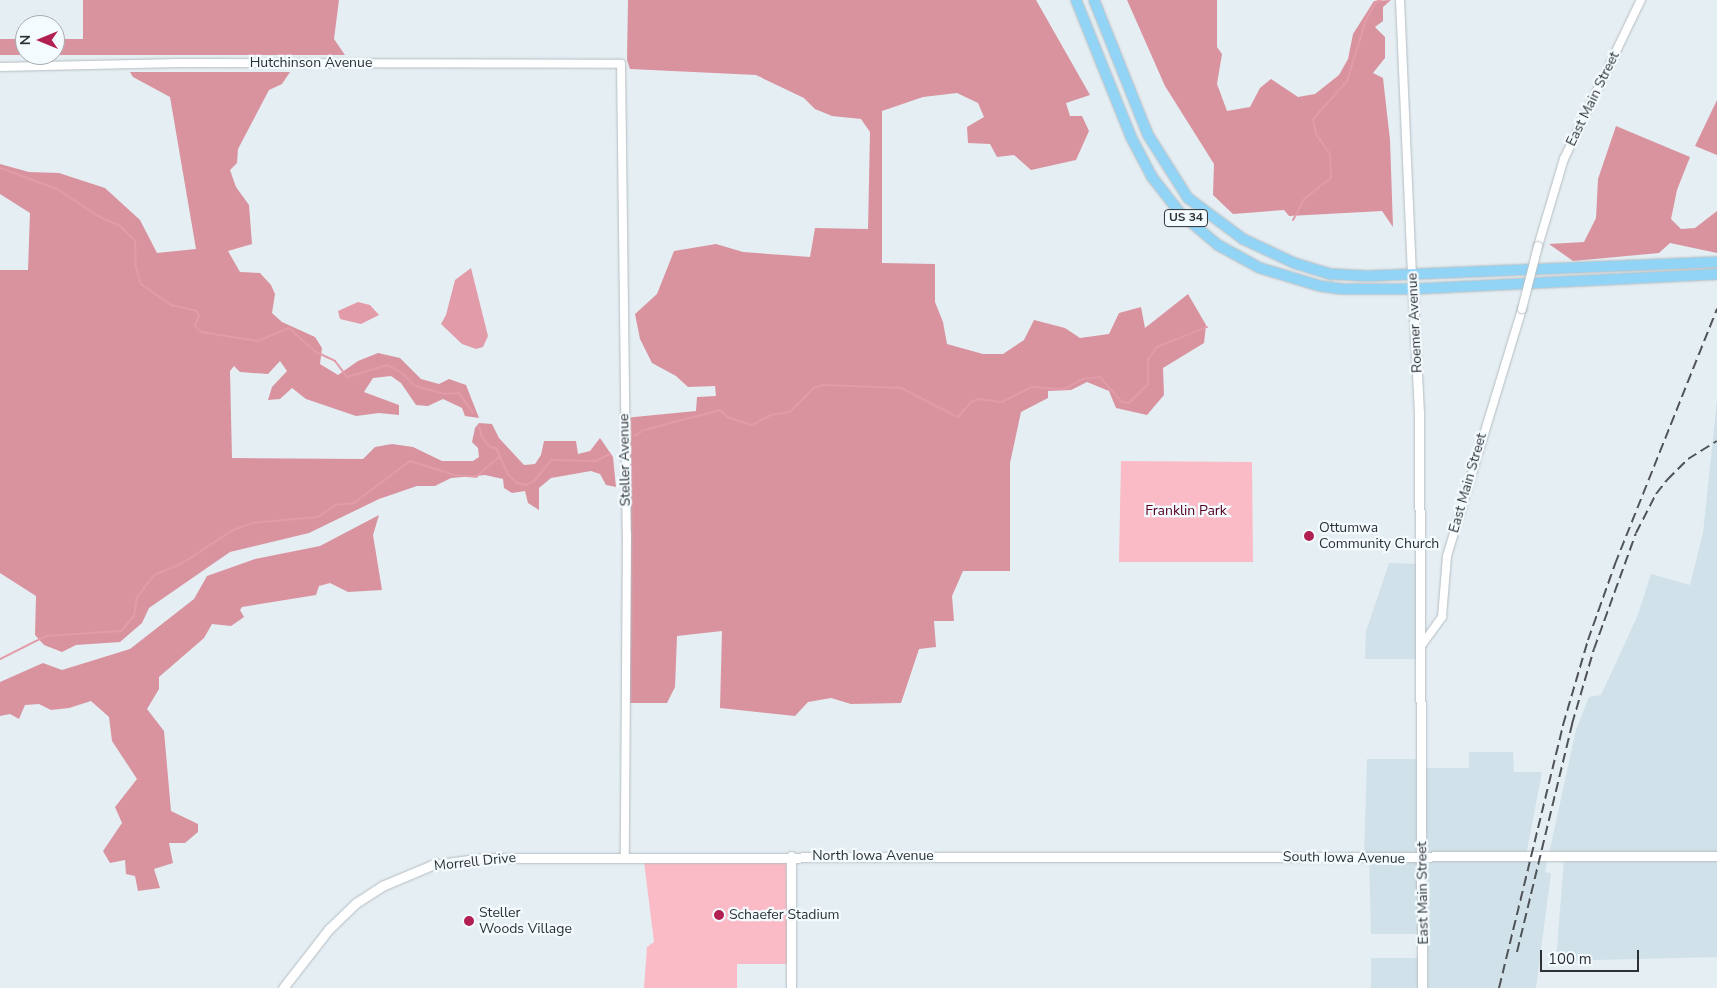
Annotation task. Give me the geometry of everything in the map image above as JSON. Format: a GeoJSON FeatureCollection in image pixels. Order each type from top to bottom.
{"type":"FeatureCollection","features":[{"type":"Feature","properties":{"kind":"highway","name":"US 34"},"geometry":{"type":"LineString","coordinates":[[1076,0],[1131,137],[1152,177],[1180,213],[1235,255],[1260,268],[1293,279],[1342,289],[1413,289],[1717,274]]}},
{"type":"Feature","properties":{"kind":"highway","name":"US 34"},"geometry":{"type":"LineString","coordinates":[[1094,0],[1148,135],[1188,198],[1243,239],[1294,263],[1331,274],[1412,275],[1717,262]]}},
{"type":"Feature","properties":{"kind":"main road","name":"Roemer Avenue"},"geometry":{"type":"LineString","coordinates":[[1412,275],[1419,412],[1421,646]]}},
{"type":"Feature","properties":{"kind":"main road","name":"East Main Street"},"geometry":{"type":"LineString","coordinates":[[1421,646],[1422,988]]}},
{"type":"Feature","properties":{"kind":"main road","name":"North Iowa Avenue"},"geometry":{"type":"LineString","coordinates":[[625,856],[1121,857]]}},
{"type":"Feature","properties":{"kind":"main road","name":"Morrell Drive"},"geometry":{"type":"LineString","coordinates":[[283,988],[329,930],[356,903],[402,875],[443,862],[484,858],[625,856]]}},
{"type":"Feature","properties":{"kind":"main road"},"geometry":{"type":"LineString","coordinates":[[791,856],[791,988]]}},
{"type":"Feature","properties":{"kind":"main road","name":"South Iowa Avenue"},"geometry":{"type":"LineString","coordinates":[[1121,857],[1422,859],[1717,856]]}},
{"type":"Feature","properties":{"kind":"street","name":"Roemer Avenue"},"geometry":{"type":"LineString","coordinates":[[1400,0],[1412,275]]}},
{"type":"Feature","properties":{"kind":"street","name":"East Main Street"},"geometry":{"type":"LineString","coordinates":[[1421,646],[1442,617],[1447,556],[1522,309],[1538,246],[1564,159],[1641,0]]}},
{"type":"Feature","properties":{"kind":"street","name":"Hutchinson Avenue"},"geometry":{"type":"LineString","coordinates":[[0,67],[180,63],[621,64]]}},
{"type":"Feature","properties":{"kind":"street","name":"Steller Avenue"},"geometry":{"type":"LineString","coordinates":[[621,64],[627,534],[625,856]]}},
{"type":"Feature","properties":{"kind":"shaded area"},"geometry":{"type":"Polygon","coordinates":[[[83,0],[339,0],[334,39],[345,55],[65,55],[65,39],[83,39],[83,0]]]}},
{"type":"Feature","properties":{"kind":"shaded area"},"geometry":{"type":"Polygon","coordinates":[[[628,0],[1036,0],[1090,95],[1066,103],[1070,116],[1082,116],[1089,131],[1076,160],[1031,170],[1014,155],[997,157],[990,144],[968,143],[967,127],[984,117],[978,103],[957,93],[923,97],[882,111],[882,263],[935,264],[935,302],[943,322],[947,344],[983,354],[1003,354],[1024,340],[1034,320],[1065,328],[1080,338],[1109,334],[1119,313],[1141,307],[1145,328],[1188,294],[1206,325],[1204,343],[1163,368],[1164,395],[1147,415],[1116,408],[1109,391],[1087,382],[1071,390],[1048,391],[1048,398],[1021,412],[1010,463],[1010,571],[963,571],[952,596],[954,621],[934,621],[936,647],[919,649],[901,703],[851,704],[831,698],[808,702],[795,716],[720,708],[722,631],[677,636],[675,687],[667,703],[625,703],[624,418],[696,411],[697,397],[716,396],[715,386],[688,387],[676,376],[652,363],[640,339],[635,314],[657,294],[674,251],[716,244],[743,252],[810,257],[815,228],[868,229],[870,132],[861,119],[832,116],[815,109],[804,98],[756,75],[630,69],[627,60],[628,0]]]}},
{"type":"Feature","properties":{"kind":"shaded area"},"geometry":{"type":"Polygon","coordinates":[[[1127,0],[1217,0],[1217,47],[1222,54],[1217,84],[1227,111],[1250,107],[1260,88],[1271,79],[1298,97],[1315,94],[1339,75],[1348,59],[1353,34],[1374,1],[1391,0],[1383,7],[1383,21],[1375,27],[1385,37],[1385,58],[1373,73],[1383,78],[1390,140],[1393,227],[1382,211],[1289,216],[1284,210],[1233,214],[1213,195],[1214,164],[1165,86],[1127,0]]]}},
{"type":"Feature","properties":{"kind":"shaded area"},"geometry":{"type":"Polygon","coordinates":[[[0,39],[15,39],[15,55],[0,55],[0,39]]]}},
{"type":"Feature","properties":{"kind":"shaded area"},"geometry":{"type":"Polygon","coordinates":[[[130,72],[290,72],[282,84],[269,90],[238,149],[237,163],[230,170],[236,187],[249,205],[252,244],[228,251],[240,272],[260,273],[271,285],[275,294],[272,313],[282,322],[315,337],[322,348],[320,364],[338,375],[358,361],[378,353],[400,358],[421,379],[439,384],[449,379],[466,385],[479,418],[465,416],[462,408],[443,399],[428,406],[416,405],[401,383],[391,376],[373,378],[364,392],[399,405],[399,415],[379,413],[356,416],[306,399],[292,388],[280,399],[268,400],[272,387],[287,371],[280,361],[268,374],[240,372],[234,366],[230,371],[232,458],[363,459],[375,447],[392,444],[413,447],[442,461],[473,461],[479,457],[478,448],[472,442],[475,428],[479,423],[492,424],[499,438],[524,465],[535,464],[541,455],[544,441],[576,441],[578,454],[590,451],[600,438],[613,457],[616,487],[606,485],[600,474],[591,471],[551,478],[539,488],[539,510],[528,503],[525,491],[512,493],[504,488],[503,479],[485,475],[451,478],[435,486],[417,486],[379,499],[309,533],[230,552],[149,608],[142,623],[120,642],[76,645],[62,652],[44,645],[35,635],[36,596],[0,573],[0,270],[28,270],[30,213],[0,194],[0,164],[29,172],[59,173],[105,188],[140,220],[157,253],[196,249],[170,97],[133,77],[130,72]]]}},
{"type":"Feature","properties":{"kind":"shaded area"},"geometry":{"type":"Polygon","coordinates":[[[1717,100],[1717,155],[1695,146],[1717,100]]]}},
{"type":"Feature","properties":{"kind":"shaded area"},"geometry":{"type":"Polygon","coordinates":[[[1616,126],[1690,157],[1677,190],[1671,219],[1681,229],[1695,228],[1717,211],[1717,253],[1670,243],[1659,253],[1573,261],[1549,244],[1584,242],[1596,218],[1598,179],[1616,126]]]}},
{"type":"Feature","properties":{"kind":"shaded area"},"geometry":{"type":"Polygon","coordinates":[[[471,268],[488,336],[483,347],[476,349],[462,344],[441,324],[446,315],[455,280],[471,268]]]}},
{"type":"Feature","properties":{"kind":"shaded area"},"geometry":{"type":"Polygon","coordinates":[[[358,302],[370,305],[379,315],[361,324],[340,319],[338,311],[358,302]]]}},
{"type":"Feature","properties":{"kind":"shaded area"},"geometry":{"type":"Polygon","coordinates":[[[1717,400],[1717,957],[1556,961],[1564,859],[1548,858],[1576,730],[1589,697],[1601,695],[1637,617],[1651,574],[1690,585],[1703,533],[1717,400]]]}},
{"type":"Feature","properties":{"kind":"shaded area"},"geometry":{"type":"Polygon","coordinates":[[[379,515],[373,535],[382,590],[348,592],[330,583],[319,586],[316,595],[242,607],[240,610],[244,617],[231,626],[212,624],[204,638],[159,677],[159,689],[147,709],[164,731],[171,811],[198,824],[198,832],[185,843],[169,843],[173,863],[154,869],[160,888],[138,891],[135,876],[126,874],[125,860],[110,863],[103,851],[122,823],[115,807],[137,779],[112,741],[109,717],[91,701],[69,708],[51,710],[39,704],[25,705],[19,719],[10,714],[0,716],[0,682],[43,663],[62,670],[130,649],[194,599],[207,576],[255,559],[320,546],[379,515]]]}},
{"type":"Feature","properties":{"kind":"shaded area"},"geometry":{"type":"Polygon","coordinates":[[[1389,563],[1420,564],[1421,659],[1365,659],[1366,631],[1389,563]]]}},
{"type":"Feature","properties":{"kind":"shaded area"},"geometry":{"type":"Polygon","coordinates":[[[1469,752],[1513,752],[1514,772],[1542,772],[1526,856],[1548,858],[1545,872],[1551,873],[1536,988],[1428,988],[1426,785],[1422,785],[1423,934],[1371,934],[1369,857],[1364,857],[1367,759],[1421,759],[1422,768],[1469,768],[1469,752]]]}},
{"type":"Feature","properties":{"kind":"shaded area"},"geometry":{"type":"Polygon","coordinates":[[[1371,958],[1424,958],[1422,988],[1371,988],[1371,958]]]}},
{"type":"Feature","properties":{"kind":"green space","name":"Franklin Park"},"geometry":{"type":"Polygon","coordinates":[[[1121,461],[1252,462],[1253,562],[1119,562],[1121,461]]]}},
{"type":"Feature","properties":{"kind":"green space","name":"Schaefer Stadium"},"geometry":{"type":"Polygon","coordinates":[[[644,862],[786,862],[788,964],[737,964],[737,988],[644,988],[647,947],[654,942],[644,862]]]}},
{"type":"Feature","properties":{"kind":"waterway"},"geometry":{"type":"LineString","coordinates":[[1293,220],[1304,199],[1331,178],[1330,154],[1316,134],[1313,119],[1347,81],[1366,20],[1376,2],[1381,0]]}},
{"type":"Feature","properties":{"kind":"waterway"},"geometry":{"type":"LineString","coordinates":[[0,168],[57,189],[98,216],[120,226],[135,241],[136,268],[141,284],[171,305],[196,311],[199,316],[195,326],[201,332],[258,341],[289,328],[316,352],[335,361],[347,377],[387,365],[402,373],[415,386],[444,394],[459,393],[473,413]]}},
{"type":"Feature","properties":{"kind":"waterway"},"geometry":{"type":"LineString","coordinates":[[634,436],[644,430],[720,410],[727,417],[752,425],[771,415],[790,412],[814,388],[823,385],[901,388],[958,417],[971,402],[978,399],[1002,402],[1032,387],[1064,389],[1083,379],[1100,377],[1122,402],[1129,403],[1148,384],[1148,359],[1157,347],[1207,327]]}},
{"type":"Feature","properties":{"kind":"waterway"},"geometry":{"type":"LineString","coordinates":[[479,427],[482,437],[490,447],[496,448],[507,473],[517,483],[526,485],[534,481],[551,460],[596,461],[610,454]]}},
{"type":"Feature","properties":{"kind":"waterway"},"geometry":{"type":"LineString","coordinates":[[0,659],[46,636],[121,631],[134,616],[137,597],[154,575],[181,564],[233,530],[252,523],[318,517],[335,505],[354,503],[410,461],[455,475],[476,477],[500,456]]}},
{"type":"Feature","properties":{"kind":"railway"},"geometry":{"type":"LineString","coordinates":[[1499,988],[1563,725],[1588,640],[1615,564],[1717,309]]}},
{"type":"Feature","properties":{"kind":"railway"},"geometry":{"type":"LineString","coordinates":[[1517,952],[1572,724],[1594,649],[1636,533],[1656,494],[1667,480],[1688,459],[1717,441]]}},
{"type":"Feature","properties":{"kind":"place","name":"Ottumwa Community Church"},"geometry":{"type":"Point","coordinates":[1309,536]}},
{"type":"Feature","properties":{"kind":"place","name":"Schaefer Stadium"},"geometry":{"type":"Point","coordinates":[719,915]}},
{"type":"Feature","properties":{"kind":"place","name":"Steller Woods Village"},"geometry":{"type":"Point","coordinates":[469,921]}}]}
